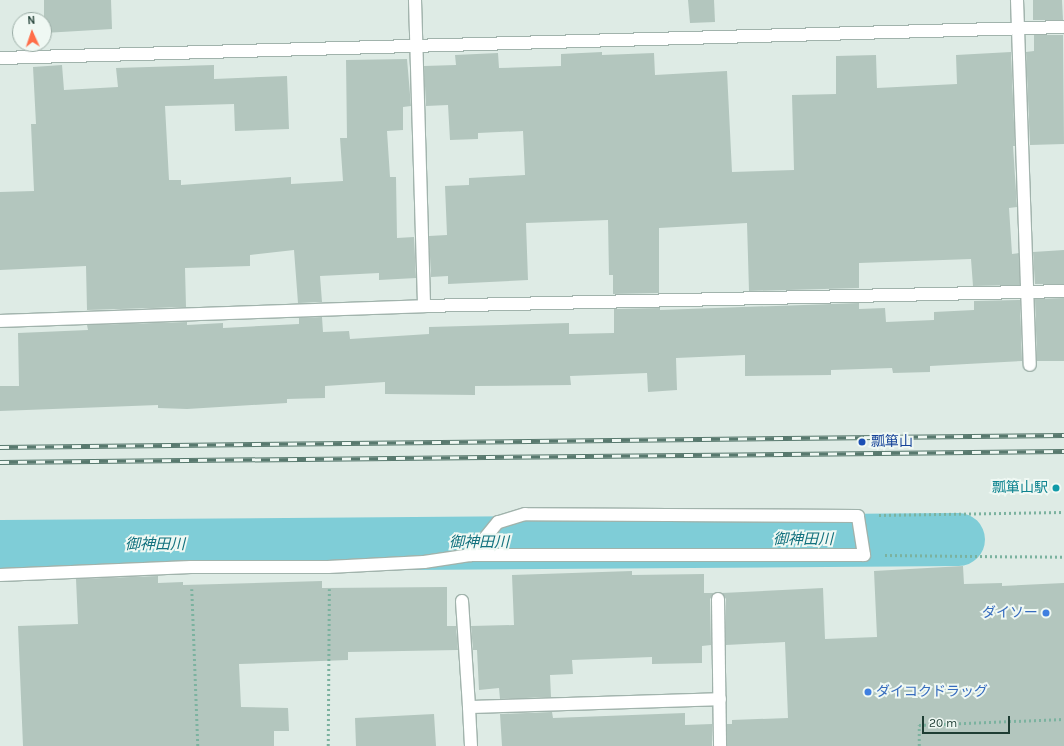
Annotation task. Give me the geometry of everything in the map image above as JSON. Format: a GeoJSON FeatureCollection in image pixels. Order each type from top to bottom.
{"type":"FeatureCollection","features":[{"type":"Feature","properties":{"kind":"street"},"geometry":{"type":"LineString","coordinates":[[416,0],[424,306]]}},
{"type":"Feature","properties":{"kind":"street"},"geometry":{"type":"LineString","coordinates":[[1017,0],[1029,293],[1030,365]]}},
{"type":"Feature","properties":{"kind":"street"},"geometry":{"type":"LineString","coordinates":[[0,58],[1064,27]]}},
{"type":"Feature","properties":{"kind":"street"},"geometry":{"type":"LineString","coordinates":[[0,321],[424,306],[1064,291]]}},
{"type":"Feature","properties":{"kind":"street"},"geometry":{"type":"LineString","coordinates":[[0,575],[191,568],[328,567],[424,562],[474,551],[864,553],[858,517],[525,514],[498,522],[474,551]]}},
{"type":"Feature","properties":{"kind":"street"},"geometry":{"type":"LineString","coordinates":[[718,599],[720,746]]}},
{"type":"Feature","properties":{"kind":"street"},"geometry":{"type":"LineString","coordinates":[[462,601],[471,746]]}},
{"type":"Feature","properties":{"kind":"street"},"geometry":{"type":"LineString","coordinates":[[469,707],[720,700]]}},
{"type":"Feature","properties":{"kind":"path"},"geometry":{"type":"LineString","coordinates":[[858,517],[1064,512]]}},
{"type":"Feature","properties":{"kind":"path"},"geometry":{"type":"LineString","coordinates":[[864,553],[1064,557]]}},
{"type":"Feature","properties":{"kind":"path"},"geometry":{"type":"LineString","coordinates":[[328,746],[329,584]]}},
{"type":"Feature","properties":{"kind":"path"},"geometry":{"type":"LineString","coordinates":[[192,585],[198,746]]}},
{"type":"Feature","properties":{"kind":"path"},"geometry":{"type":"LineString","coordinates":[[919,746],[919,725],[1064,719]]}},
{"type":"Feature","properties":{"kind":"building"},"geometry":{"type":"Polygon","coordinates":[[[44,0],[111,0],[112,29],[52,33],[52,12],[44,12],[44,0]]]}},
{"type":"Feature","properties":{"kind":"building"},"geometry":{"type":"Polygon","coordinates":[[[688,0],[714,0],[715,22],[690,23],[688,0]]]}},
{"type":"Feature","properties":{"kind":"building"},"geometry":{"type":"Polygon","coordinates":[[[1033,0],[1062,0],[1063,20],[1033,20],[1033,0]]]}},
{"type":"Feature","properties":{"kind":"building"},"geometry":{"type":"Polygon","coordinates":[[[1034,35],[1063,35],[1064,144],[1030,145],[1026,52],[1034,51],[1034,35]]]}},
{"type":"Feature","properties":{"kind":"building"},"geometry":{"type":"Polygon","coordinates":[[[602,52],[602,55],[654,53],[655,75],[727,71],[732,172],[794,170],[792,95],[836,94],[836,56],[876,55],[877,88],[957,84],[956,55],[1011,52],[1015,146],[1013,146],[1017,207],[1009,208],[1012,254],[1019,253],[1020,285],[973,286],[971,259],[859,263],[859,288],[749,291],[747,223],[659,228],[659,293],[613,294],[613,275],[609,275],[608,220],[526,223],[528,280],[448,284],[448,276],[431,277],[429,236],[447,235],[445,186],[469,185],[469,178],[525,175],[523,131],[478,133],[478,139],[450,140],[448,105],[426,106],[424,66],[456,65],[455,55],[498,53],[499,68],[561,66],[561,54],[602,52]]]}},
{"type":"Feature","properties":{"kind":"building"},"geometry":{"type":"Polygon","coordinates":[[[407,59],[411,106],[403,107],[403,130],[387,131],[390,177],[396,177],[397,238],[414,237],[416,278],[379,280],[379,273],[320,276],[322,302],[298,303],[294,250],[250,255],[250,266],[185,268],[186,307],[87,310],[86,266],[0,270],[0,192],[34,191],[31,124],[36,124],[33,67],[62,65],[64,90],[118,87],[116,68],[214,65],[214,79],[287,76],[289,129],[235,131],[234,104],[165,106],[169,180],[181,180],[181,185],[291,177],[291,184],[343,181],[340,138],[347,138],[346,60],[407,59]]]}},
{"type":"Feature","properties":{"kind":"building"},"geometry":{"type":"Polygon","coordinates":[[[1064,250],[1064,284],[1035,284],[1033,252],[1064,250]]]}},
{"type":"Feature","properties":{"kind":"building"},"geometry":{"type":"Polygon","coordinates":[[[1064,298],[1064,361],[1037,361],[1035,299],[1064,298]]]}},
{"type":"Feature","properties":{"kind":"building"},"geometry":{"type":"Polygon","coordinates":[[[1020,300],[1022,361],[930,366],[930,372],[893,373],[892,368],[831,370],[831,375],[745,376],[745,355],[676,358],[677,390],[648,392],[647,373],[570,376],[571,385],[475,386],[475,395],[385,394],[385,382],[325,386],[325,398],[287,399],[287,403],[187,409],[158,408],[158,405],[0,411],[0,386],[19,386],[18,333],[88,330],[87,325],[187,322],[187,325],[223,323],[223,328],[299,324],[299,318],[322,317],[323,332],[349,331],[350,339],[429,334],[429,327],[569,323],[569,334],[614,333],[614,309],[660,308],[660,310],[859,303],[859,309],[885,308],[886,322],[934,320],[934,312],[974,310],[974,301],[1020,300]]]}},
{"type":"Feature","properties":{"kind":"building"},"geometry":{"type":"Polygon","coordinates":[[[963,566],[964,584],[1002,583],[1002,586],[1064,583],[1064,746],[727,746],[727,724],[732,724],[732,720],[788,718],[785,642],[726,645],[726,599],[722,593],[823,588],[825,639],[877,637],[874,571],[963,566]]]}},
{"type":"Feature","properties":{"kind":"building"},"geometry":{"type":"Polygon","coordinates":[[[632,571],[632,575],[704,574],[704,593],[714,593],[710,599],[711,645],[702,646],[702,663],[652,664],[652,657],[572,660],[573,674],[550,675],[551,697],[500,699],[499,688],[479,690],[477,650],[473,650],[471,626],[514,625],[512,575],[632,571]]]}},
{"type":"Feature","properties":{"kind":"building"},"geometry":{"type":"Polygon","coordinates":[[[158,576],[158,583],[183,582],[183,585],[322,581],[322,588],[447,587],[447,626],[456,626],[458,650],[348,652],[348,660],[239,664],[241,707],[288,708],[289,731],[274,731],[274,746],[23,746],[18,626],[78,624],[76,579],[158,576]]]}},
{"type":"Feature","properties":{"kind":"building"},"geometry":{"type":"Polygon","coordinates":[[[552,712],[553,718],[685,713],[685,725],[712,724],[712,746],[502,746],[500,714],[552,712]]]}},
{"type":"Feature","properties":{"kind":"building"},"geometry":{"type":"Polygon","coordinates":[[[434,714],[436,746],[356,746],[355,718],[434,714]]]}},
{"type":"Feature","properties":{"kind":"waterway","name":"御神田川"},"geometry":{"type":"LineString","coordinates":[[0,546],[958,539]]}},
{"type":"Feature","properties":{"kind":"railway"},"geometry":{"type":"LineString","coordinates":[[0,447],[1064,435]]}},
{"type":"Feature","properties":{"kind":"railway"},"geometry":{"type":"LineString","coordinates":[[0,462],[1064,451]]}},
{"type":"Feature","properties":{"kind":"place","name":"瓢箪山"},"geometry":{"type":"Point","coordinates":[862,442]}},
{"type":"Feature","properties":{"kind":"place","name":"瓢箪山駅"},"geometry":{"type":"Point","coordinates":[1056,488]}},
{"type":"Feature","properties":{"kind":"place","name":"ダイソー"},"geometry":{"type":"Point","coordinates":[1046,613]}},
{"type":"Feature","properties":{"kind":"place","name":"ダイコクドラッグ"},"geometry":{"type":"Point","coordinates":[868,692]}}]}
